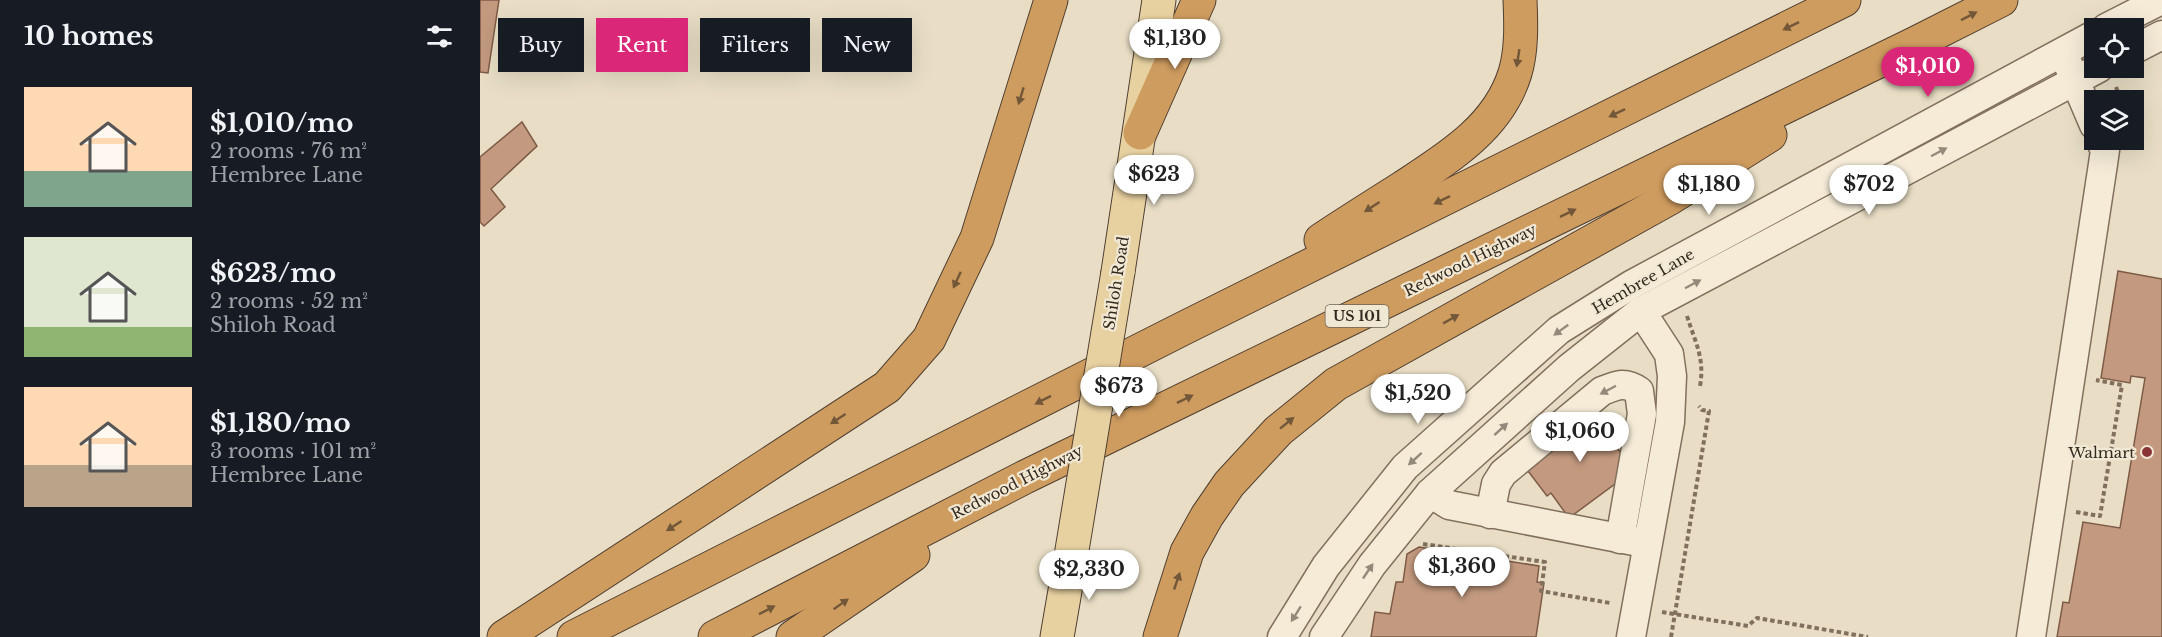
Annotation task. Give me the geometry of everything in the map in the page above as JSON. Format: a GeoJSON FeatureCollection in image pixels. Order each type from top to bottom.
{"type":"FeatureCollection","features":[{"type":"Feature","properties":{"kind":"highway"},"geometry":{"type":"LineString","coordinates":[[504,637],[887,387],[929,339],[977,238],[1051,0]]}},
{"type":"Feature","properties":{"kind":"highway"},"geometry":{"type":"LineString","coordinates":[[1140,133],[1199,0]]}},
{"type":"Feature","properties":{"kind":"highway"},"geometry":{"type":"LineString","coordinates":[[1184,328],[1468,143],[1488,122],[1503,99],[1515,73],[1520,46],[1520,0]]}},
{"type":"Feature","properties":{"kind":"highway"},"geometry":{"type":"LineString","coordinates":[[574,637],[1184,328],[1844,0]]}},
{"type":"Feature","properties":{"kind":"highway","name":"Redwood Highway"},"geometry":{"type":"LineString","coordinates":[[715,637],[1025,477],[2001,0]]}},
{"type":"Feature","properties":{"kind":"highway"},"geometry":{"type":"LineString","coordinates":[[1160,637],[1187,552],[1207,516],[1229,484],[1278,430],[1336,384],[1670,198],[1916,43]]}},
{"type":"Feature","properties":{"kind":"highway"},"geometry":{"type":"LineString","coordinates":[[793,637],[1025,477]]}},
{"type":"Feature","properties":{"kind":"main road","name":"Shiloh Road"},"geometry":{"type":"LineString","coordinates":[[1057,637],[1118,272],[1159,0]]}},
{"type":"Feature","properties":{"kind":"street"},"geometry":{"type":"LineString","coordinates":[[2126,18],[2161,0]]}},
{"type":"Feature","properties":{"kind":"street"},"geometry":{"type":"LineString","coordinates":[[2144,44],[2162,35]]}},
{"type":"Feature","properties":{"kind":"street","name":"Hembree Lane"},"geometry":{"type":"LineString","coordinates":[[1282,637],[1326,566],[1405,468],[1559,330],[1631,285],[2084,40]]}},
{"type":"Feature","properties":{"kind":"street"},"geometry":{"type":"LineString","coordinates":[[2062,51],[2084,71]]}},
{"type":"Feature","properties":{"kind":"street","name":"Hembree Lane"},"geometry":{"type":"LineString","coordinates":[[1324,637],[1372,565],[1430,493],[1569,368],[1641,311],[2084,76]]}},
{"type":"Feature","properties":{"kind":"street"},"geometry":{"type":"LineString","coordinates":[[2031,637],[2104,150]]}},
{"type":"Feature","properties":{"kind":"street"},"geometry":{"type":"LineString","coordinates":[[1634,541],[1670,422],[1672,376],[1670,354],[1641,311]]}},
{"type":"Feature","properties":{"kind":"street"},"geometry":{"type":"LineString","coordinates":[[1490,514],[1496,484],[1503,473],[1602,391],[1620,383],[1631,385],[1638,391],[1642,414],[1630,637]]}},
{"type":"Feature","properties":{"kind":"street"},"geometry":{"type":"LineString","coordinates":[[1430,493],[1449,506],[1634,541]]}},
{"type":"Feature","properties":{"kind":"path"},"geometry":{"type":"LineString","coordinates":[[2131,156],[2132,150]]}},
{"type":"Feature","properties":{"kind":"path"},"geometry":{"type":"LineString","coordinates":[[1685,310],[1700,352],[1703,372],[1699,389]]}},
{"type":"Feature","properties":{"kind":"path"},"geometry":{"type":"LineString","coordinates":[[2074,523],[2076,512],[2100,516],[2122,385],[2091,379]]}},
{"type":"Feature","properties":{"kind":"path"},"geometry":{"type":"LineString","coordinates":[[1671,637],[1709,411],[1699,407],[1698,397]]}},
{"type":"Feature","properties":{"kind":"building"},"geometry":{"type":"Polygon","coordinates":[[[480,0],[499,0],[488,73],[480,72],[480,0]]]}},
{"type":"Feature","properties":{"kind":"building"},"geometry":{"type":"Polygon","coordinates":[[[522,122],[537,146],[491,189],[505,207],[484,226],[480,222],[480,157],[522,122]]]}},
{"type":"Feature","properties":{"kind":"building","name":"Walmart"},"geometry":{"type":"Polygon","coordinates":[[[2118,271],[2162,279],[2162,637],[2057,637],[2063,602],[2069,603],[2083,522],[2120,528],[2145,378],[2131,376],[2130,383],[2101,378],[2118,271]]]}},
{"type":"Feature","properties":{"kind":"building"},"geometry":{"type":"Polygon","coordinates":[[[1587,409],[1595,420],[1604,413],[1622,437],[1614,444],[1628,462],[1627,475],[1569,518],[1551,493],[1547,496],[1525,467],[1587,409]]]}},
{"type":"Feature","properties":{"kind":"building"},"geometry":{"type":"Polygon","coordinates":[[[1419,547],[1539,566],[1537,582],[1544,583],[1536,637],[1371,637],[1375,612],[1390,614],[1396,582],[1403,582],[1407,554],[1419,547]]]}},
{"type":"Feature","properties":{"kind":"place","name":"Walmart"},"geometry":{"type":"Point","coordinates":[2147,452]}}]}
